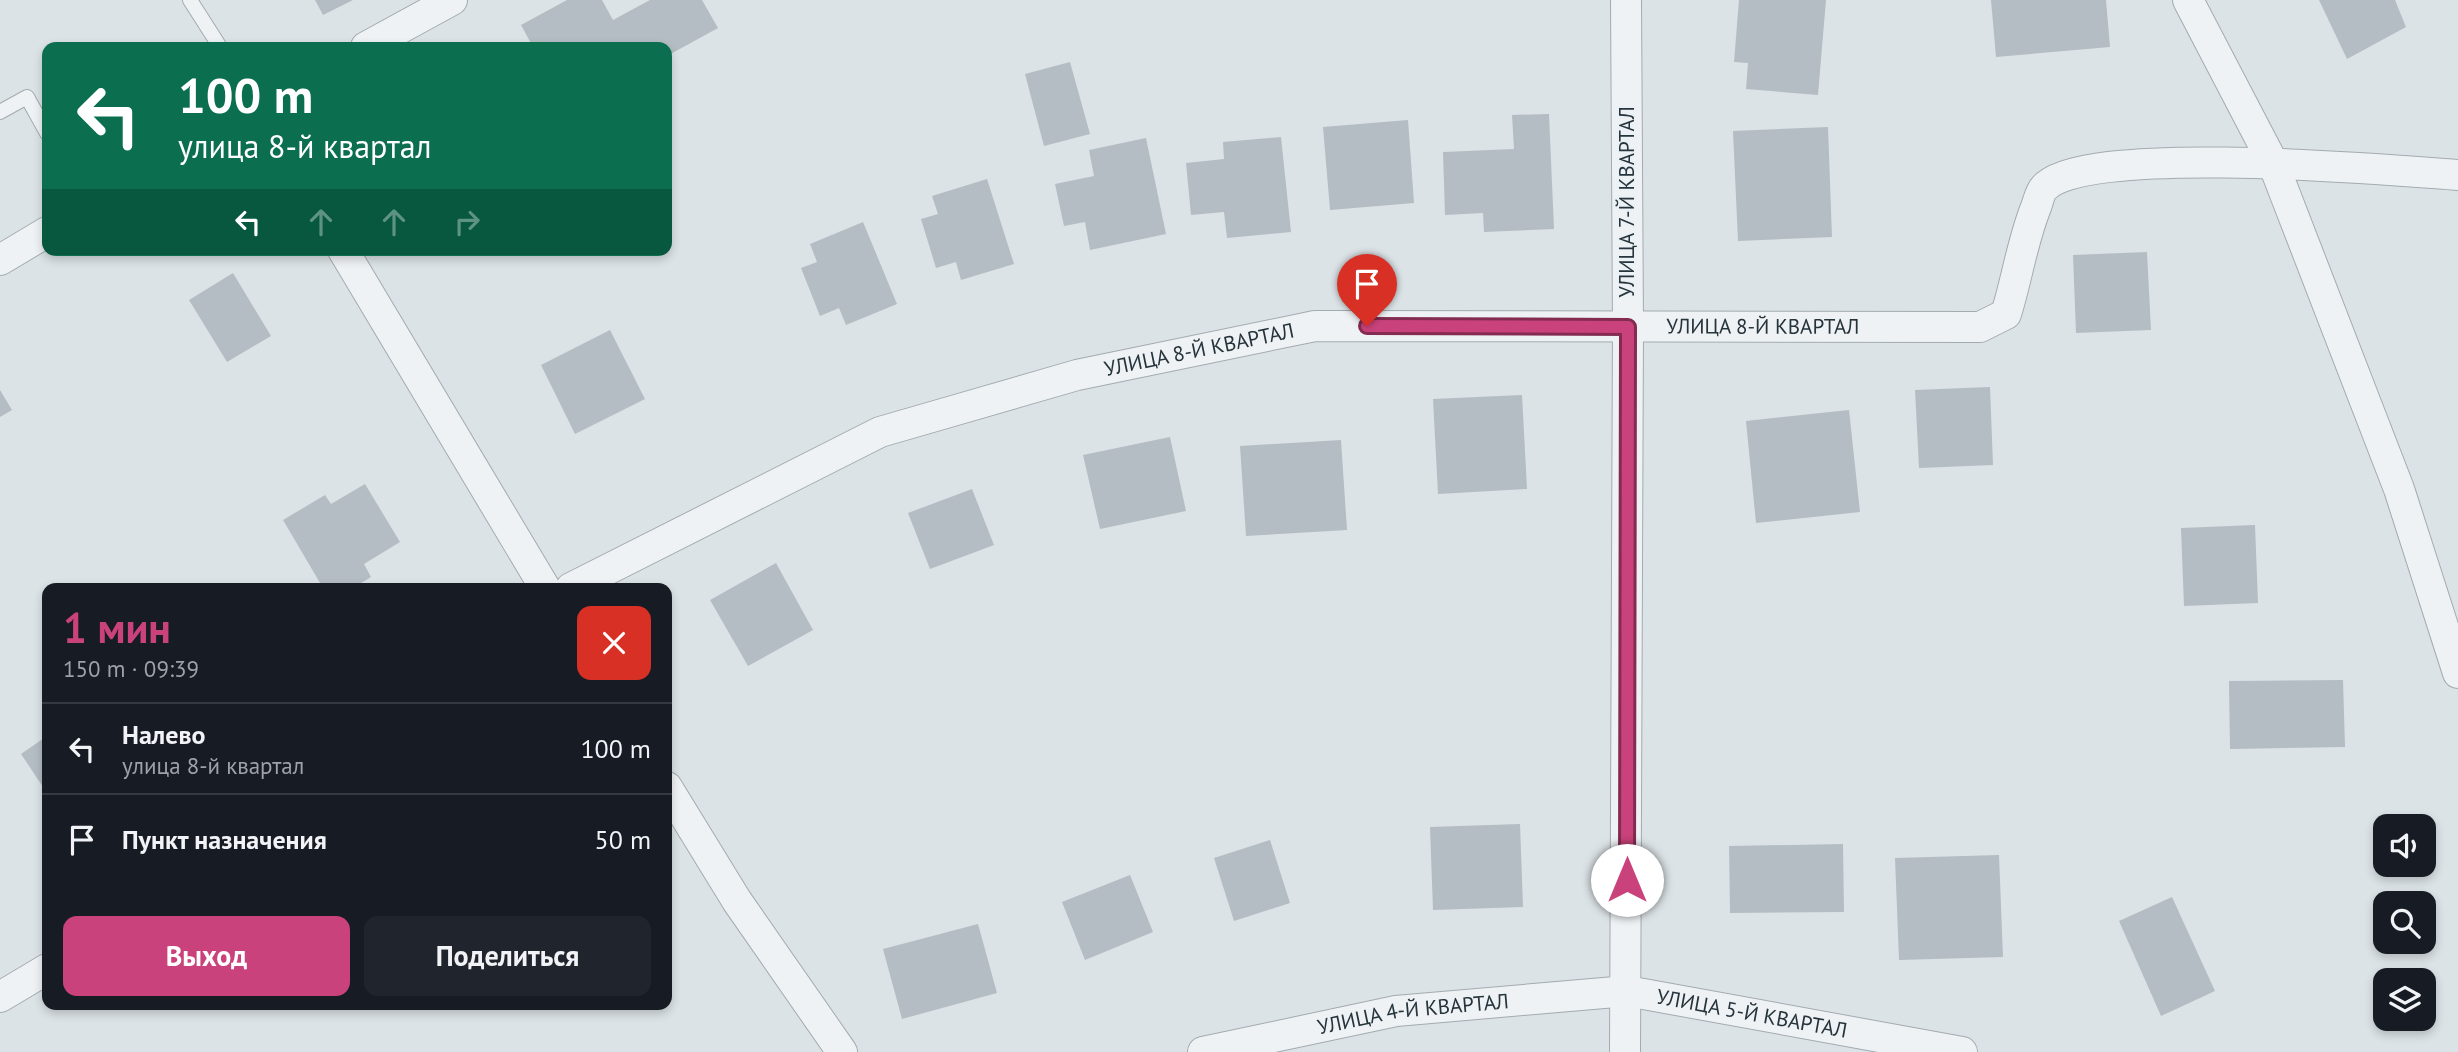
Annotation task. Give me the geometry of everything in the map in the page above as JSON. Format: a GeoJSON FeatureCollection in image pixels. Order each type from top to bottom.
{"type":"FeatureCollection","features":[{"type":"Feature","properties":{"kind":"street"},"geometry":{"type":"LineString","coordinates":[[375,42],[452,0]]}},
{"type":"Feature","properties":{"kind":"street","name":"УЛИЦА 7-Й КВАРТАЛ"},"geometry":{"type":"LineString","coordinates":[[1625,1052],[1628,327],[1626,0]]}},
{"type":"Feature","properties":{"kind":"street"},"geometry":{"type":"LineString","coordinates":[[2189,0],[2273,163],[2399,489],[2458,673]]}},
{"type":"Feature","properties":{"kind":"street","name":"УЛИЦА 8-Й КВАРТАЛ"},"geometry":{"type":"LineString","coordinates":[[581,583],[880,432],[1077,375],[1315,326],[1980,327],[2006,314],[2016,283],[2025,235],[2044,187],[2074,171],[2112,165],[2273,163],[2458,174]]}},
{"type":"Feature","properties":{"kind":"street"},"geometry":{"type":"LineString","coordinates":[[0,260],[42,235]]}},
{"type":"Feature","properties":{"kind":"street"},"geometry":{"type":"LineString","coordinates":[[347,256],[542,583]]}},
{"type":"Feature","properties":{"kind":"street"},"geometry":{"type":"LineString","coordinates":[[672,795],[737,901],[842,1052]]}},
{"type":"Feature","properties":{"kind":"street"},"geometry":{"type":"LineString","coordinates":[[0,997],[42,972]]}},
{"type":"Feature","properties":{"kind":"street","name":"УЛИЦА 4-Й КВАРТАЛ"},"geometry":{"type":"LineString","coordinates":[[1203,1052],[1396,1011],[1627,991]]}},
{"type":"Feature","properties":{"kind":"street","name":"УЛИЦА 5-Й КВАРТАЛ"},"geometry":{"type":"LineString","coordinates":[[1627,991],[1962,1052]]}},
{"type":"Feature","properties":{"kind":"lane"},"geometry":{"type":"LineString","coordinates":[[190,0],[217,42]]}},
{"type":"Feature","properties":{"kind":"lane"},"geometry":{"type":"LineString","coordinates":[[0,112],[27,97],[42,124]]}},
{"type":"Feature","properties":{"kind":"building"},"geometry":{"type":"Polygon","coordinates":[[[315,0],[353,0],[323,15],[315,0]]]}},
{"type":"Feature","properties":{"kind":"building"},"geometry":{"type":"Polygon","coordinates":[[[567,0],[602,0],[613,20],[650,0],[702,0],[718,28],[672,53],[672,42],[530,42],[521,25],[567,0]]]}},
{"type":"Feature","properties":{"kind":"building"},"geometry":{"type":"Polygon","coordinates":[[[1739,0],[1826,0],[1818,95],[1746,89],[1748,63],[1734,62],[1739,0]]]}},
{"type":"Feature","properties":{"kind":"building"},"geometry":{"type":"Polygon","coordinates":[[[1991,0],[2106,0],[2110,47],[1996,57],[1991,0]]]}},
{"type":"Feature","properties":{"kind":"building"},"geometry":{"type":"Polygon","coordinates":[[[2319,0],[2395,0],[2406,27],[2347,59],[2319,0]]]}},
{"type":"Feature","properties":{"kind":"building"},"geometry":{"type":"Polygon","coordinates":[[[1070,62],[1090,134],[1044,146],[1025,74],[1070,62]]]}},
{"type":"Feature","properties":{"kind":"building"},"geometry":{"type":"Polygon","coordinates":[[[1549,114],[1554,229],[1484,232],[1483,213],[1445,215],[1443,152],[1514,149],[1512,115],[1549,114]]]}},
{"type":"Feature","properties":{"kind":"building"},"geometry":{"type":"Polygon","coordinates":[[[1408,120],[1414,203],[1330,210],[1323,127],[1408,120]]]}},
{"type":"Feature","properties":{"kind":"building"},"geometry":{"type":"Polygon","coordinates":[[[1828,127],[1832,237],[1738,241],[1733,131],[1828,127]]]}},
{"type":"Feature","properties":{"kind":"building"},"geometry":{"type":"Polygon","coordinates":[[[1281,137],[1291,232],[1227,238],[1224,212],[1191,215],[1186,163],[1224,159],[1223,142],[1281,137]]]}},
{"type":"Feature","properties":{"kind":"building"},"geometry":{"type":"Polygon","coordinates":[[[1146,138],[1166,234],[1090,250],[1085,222],[1064,226],[1055,184],[1094,176],[1089,150],[1146,138]]]}},
{"type":"Feature","properties":{"kind":"building"},"geometry":{"type":"Polygon","coordinates":[[[987,179],[1014,264],[961,280],[956,262],[936,268],[921,219],[938,214],[932,196],[987,179]]]}},
{"type":"Feature","properties":{"kind":"building"},"geometry":{"type":"Polygon","coordinates":[[[863,222],[897,304],[846,325],[839,308],[820,316],[801,268],[817,262],[810,244],[863,222]]]}},
{"type":"Feature","properties":{"kind":"building"},"geometry":{"type":"Polygon","coordinates":[[[2147,252],[2151,330],[2076,333],[2073,255],[2147,252]]]}},
{"type":"Feature","properties":{"kind":"building"},"geometry":{"type":"Polygon","coordinates":[[[233,273],[271,336],[227,362],[189,300],[233,273]]]}},
{"type":"Feature","properties":{"kind":"building"},"geometry":{"type":"Polygon","coordinates":[[[610,330],[645,399],[575,434],[541,365],[610,330]]]}},
{"type":"Feature","properties":{"kind":"building"},"geometry":{"type":"Polygon","coordinates":[[[1990,387],[1993,465],[1919,468],[1915,390],[1990,387]]]}},
{"type":"Feature","properties":{"kind":"building"},"geometry":{"type":"Polygon","coordinates":[[[0,390],[12,410],[0,417],[0,390]]]}},
{"type":"Feature","properties":{"kind":"building"},"geometry":{"type":"Polygon","coordinates":[[[1522,395],[1527,489],[1438,494],[1433,399],[1522,395]]]}},
{"type":"Feature","properties":{"kind":"building"},"geometry":{"type":"Polygon","coordinates":[[[1849,410],[1860,512],[1756,523],[1746,421],[1849,410]]]}},
{"type":"Feature","properties":{"kind":"building"},"geometry":{"type":"Polygon","coordinates":[[[1170,437],[1186,511],[1100,529],[1083,455],[1170,437]]]}},
{"type":"Feature","properties":{"kind":"building"},"geometry":{"type":"Polygon","coordinates":[[[1341,440],[1347,530],[1246,536],[1240,446],[1341,440]]]}},
{"type":"Feature","properties":{"kind":"building"},"geometry":{"type":"Polygon","coordinates":[[[365,484],[400,542],[364,564],[371,577],[361,583],[320,583],[283,520],[325,495],[331,504],[365,484]]]}},
{"type":"Feature","properties":{"kind":"building"},"geometry":{"type":"Polygon","coordinates":[[[972,489],[994,545],[930,569],[908,513],[972,489]]]}},
{"type":"Feature","properties":{"kind":"building"},"geometry":{"type":"Polygon","coordinates":[[[2255,525],[2258,603],[2184,606],[2181,528],[2255,525]]]}},
{"type":"Feature","properties":{"kind":"building"},"geometry":{"type":"Polygon","coordinates":[[[776,563],[813,630],[748,666],[710,600],[776,563]]]}},
{"type":"Feature","properties":{"kind":"building"},"geometry":{"type":"Polygon","coordinates":[[[2343,680],[2345,747],[2230,749],[2229,681],[2343,680]]]}},
{"type":"Feature","properties":{"kind":"building"},"geometry":{"type":"Polygon","coordinates":[[[42,739],[42,786],[21,754],[42,739]]]}},
{"type":"Feature","properties":{"kind":"building"},"geometry":{"type":"Polygon","coordinates":[[[1520,824],[1523,907],[1433,910],[1430,827],[1520,824]]]}},
{"type":"Feature","properties":{"kind":"building"},"geometry":{"type":"Polygon","coordinates":[[[1270,840],[1290,903],[1234,921],[1214,858],[1270,840]]]}},
{"type":"Feature","properties":{"kind":"building"},"geometry":{"type":"Polygon","coordinates":[[[1843,844],[1844,912],[1730,913],[1729,846],[1843,844]]]}},
{"type":"Feature","properties":{"kind":"building"},"geometry":{"type":"Polygon","coordinates":[[[1999,855],[2003,957],[1899,960],[1895,858],[1999,855]]]}},
{"type":"Feature","properties":{"kind":"building"},"geometry":{"type":"Polygon","coordinates":[[[1130,875],[1153,932],[1085,960],[1062,902],[1130,875]]]}},
{"type":"Feature","properties":{"kind":"building"},"geometry":{"type":"Polygon","coordinates":[[[2172,897],[2215,991],[2161,1016],[2119,921],[2172,897]]]}},
{"type":"Feature","properties":{"kind":"building"},"geometry":{"type":"Polygon","coordinates":[[[978,924],[997,993],[902,1019],[883,949],[978,924]]]}},
{"type":"Feature","properties":{"kind":"route"},"geometry":{"type":"LineString","coordinates":[[1367,326],[1628,327],[1627,880]]}}]}
